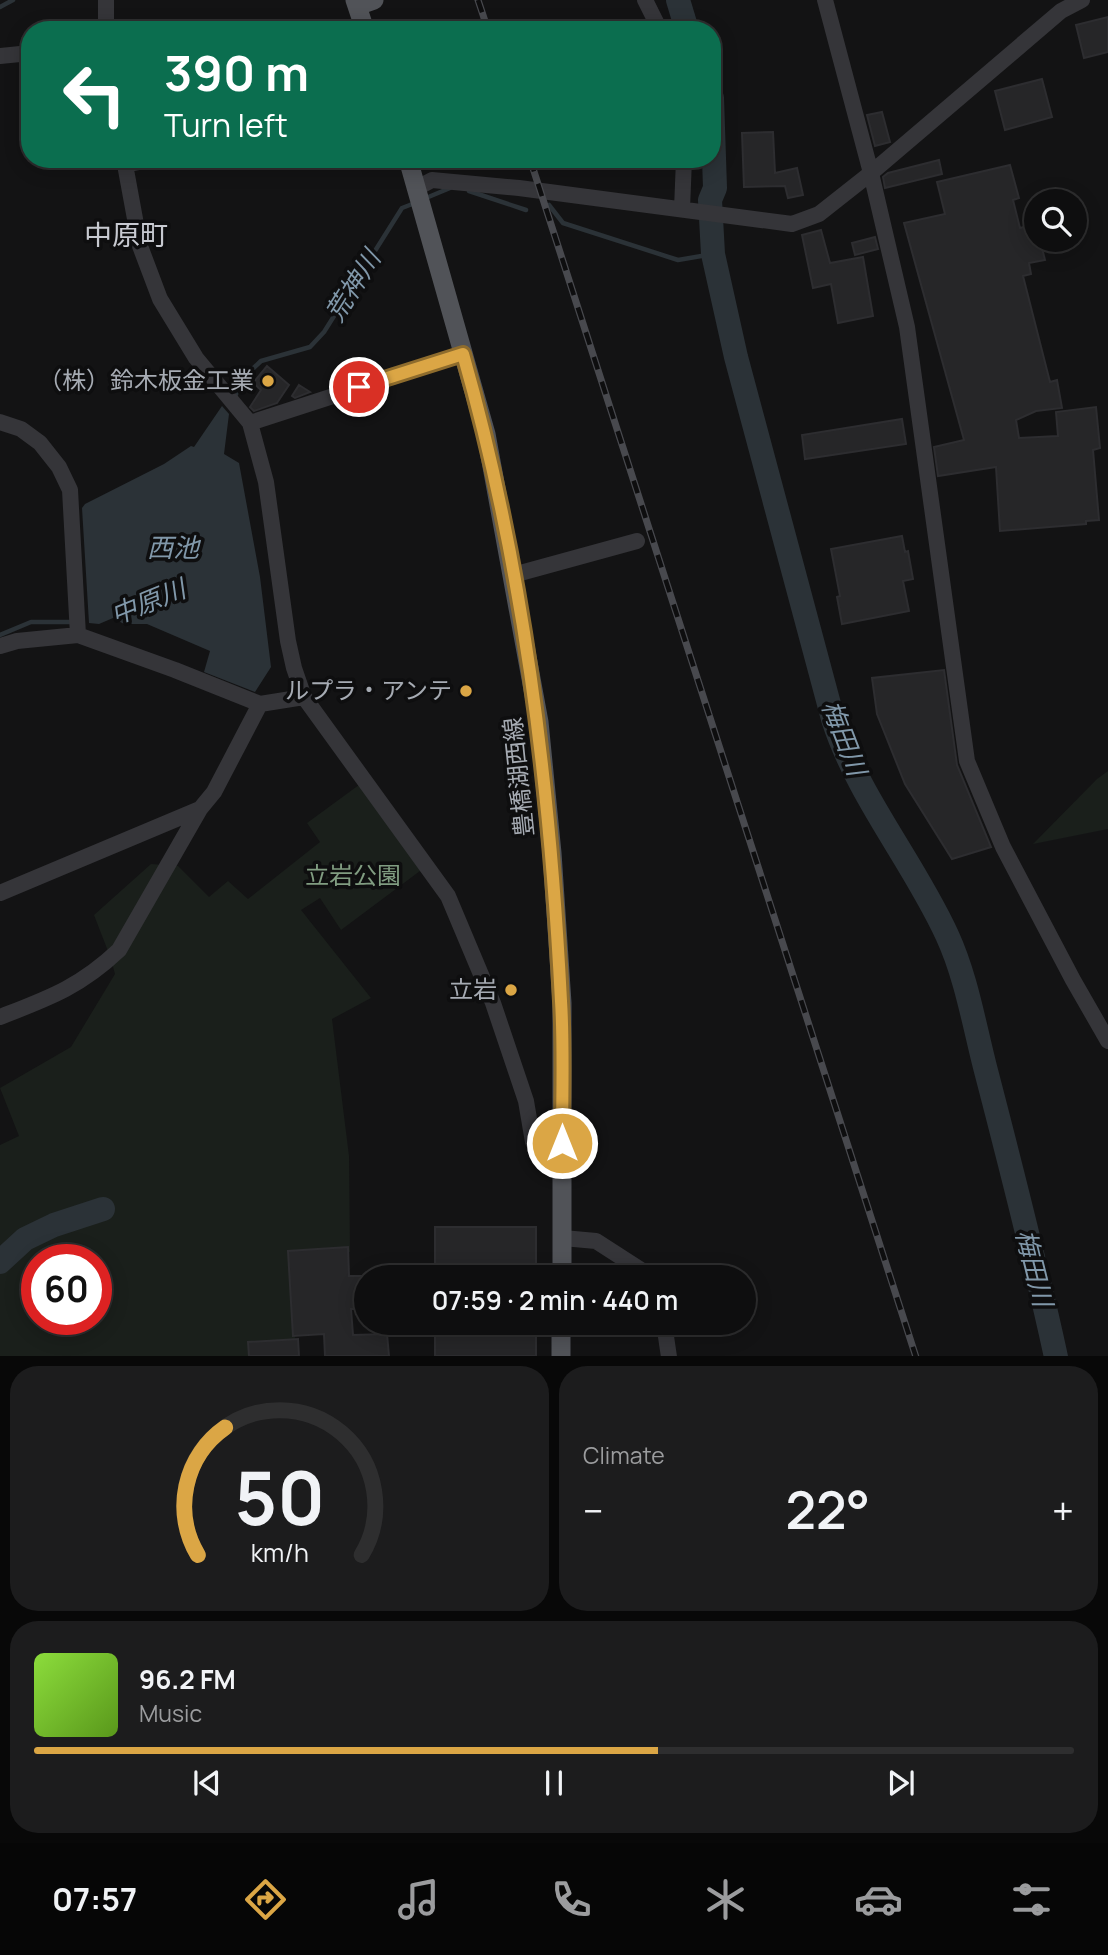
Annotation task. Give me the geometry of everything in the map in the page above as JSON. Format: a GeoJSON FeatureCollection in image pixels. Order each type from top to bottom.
{"type":"FeatureCollection","features":[{"type":"Feature","properties":{"kind":"main road"},"geometry":{"type":"LineString","coordinates":[[362,2],[364,21]]}},
{"type":"Feature","properties":{"kind":"main road","name":"豊橋湖西線"},"geometry":{"type":"LineString","coordinates":[[411,168],[486,434],[539,722],[552,853],[562,1003],[562,1265]]}},
{"type":"Feature","properties":{"kind":"main road"},"geometry":{"type":"LineString","coordinates":[[561,1335],[561,1356]]}},
{"type":"Feature","properties":{"kind":"street"},"geometry":{"type":"LineString","coordinates":[[106,0],[106,21]]}},
{"type":"Feature","properties":{"kind":"street"},"geometry":{"type":"LineString","coordinates":[[645,0],[656,21]]}},
{"type":"Feature","properties":{"kind":"street"},"geometry":{"type":"LineString","coordinates":[[825,0],[871,173],[906,327],[967,761],[1003,847],[1073,981],[1108,1041]]}},
{"type":"Feature","properties":{"kind":"street"},"geometry":{"type":"LineString","coordinates":[[420,197],[432,180],[519,187],[792,224],[819,214],[871,173],[1059,6],[1082,0]]}},
{"type":"Feature","properties":{"kind":"street"},"geometry":{"type":"LineString","coordinates":[[0,56],[21,54]]}},
{"type":"Feature","properties":{"kind":"street"},"geometry":{"type":"LineString","coordinates":[[126,168],[140,246],[160,299],[196,359],[250,423],[267,482],[288,641],[304,698],[448,895],[493,1003],[526,1101],[533,1142],[562,1168]]}},
{"type":"Feature","properties":{"kind":"street"},"geometry":{"type":"LineString","coordinates":[[684,168],[685,209]]}},
{"type":"Feature","properties":{"kind":"street"},"geometry":{"type":"LineString","coordinates":[[250,423],[463,354]]}},
{"type":"Feature","properties":{"kind":"street"},"geometry":{"type":"LineString","coordinates":[[0,422],[21,429],[40,443],[59,467],[70,490],[78,627]]}},
{"type":"Feature","properties":{"kind":"street"},"geometry":{"type":"LineString","coordinates":[[513,575],[637,541]]}},
{"type":"Feature","properties":{"kind":"street"},"geometry":{"type":"LineString","coordinates":[[0,646],[78,627],[260,704],[304,698]]}},
{"type":"Feature","properties":{"kind":"street"},"geometry":{"type":"LineString","coordinates":[[0,1017],[66,991],[101,968],[120,950],[200,809],[214,792],[260,704]]}},
{"type":"Feature","properties":{"kind":"street"},"geometry":{"type":"LineString","coordinates":[[0,893],[200,809]]}},
{"type":"Feature","properties":{"kind":"street"},"geometry":{"type":"LineString","coordinates":[[563,1238],[596,1241],[633,1265]]}},
{"type":"Feature","properties":{"kind":"street"},"geometry":{"type":"LineString","coordinates":[[666,1335],[669,1356]]}},
{"type":"Feature","properties":{"kind":"green space"},"geometry":{"type":"Polygon","coordinates":[[[1108,771],[1108,829],[1033,844],[1097,779],[1108,771]]]}},
{"type":"Feature","properties":{"kind":"green space","name":"立岩公園"},"geometry":{"type":"Polygon","coordinates":[[[363,782],[424,868],[341,930],[320,898],[301,910],[371,998],[332,1019],[349,1156],[350,1252],[294,1260],[295,1339],[255,1344],[253,1356],[0,1356],[0,1145],[19,1136],[0,1088],[71,1047],[115,974],[94,915],[151,864],[178,866],[209,897],[228,881],[248,899],[320,842],[307,823],[363,782]]]}},
{"type":"Feature","properties":{"kind":"water","name":"西池"},"geometry":{"type":"Polygon","coordinates":[[[222,406],[229,414],[224,454],[239,463],[260,577],[271,667],[255,692],[204,672],[210,651],[147,624],[124,624],[113,618],[99,624],[89,623],[82,508],[85,504],[164,464],[191,446],[194,447],[222,406]]]}},
{"type":"Feature","properties":{"kind":"building"},"geometry":{"type":"Polygon","coordinates":[[[1108,17],[1108,52],[1084,58],[1076,25],[1108,17]]]}},
{"type":"Feature","properties":{"kind":"building"},"geometry":{"type":"Polygon","coordinates":[[[1042,79],[1052,117],[1005,130],[995,91],[1042,79]]]}},
{"type":"Feature","properties":{"kind":"building"},"geometry":{"type":"Polygon","coordinates":[[[882,112],[890,142],[875,146],[867,115],[882,112]]]}},
{"type":"Feature","properties":{"kind":"building"},"geometry":{"type":"Polygon","coordinates":[[[773,132],[775,173],[797,168],[803,195],[788,198],[785,186],[744,187],[742,133],[773,132]]]}},
{"type":"Feature","properties":{"kind":"building"},"geometry":{"type":"Polygon","coordinates":[[[939,160],[942,174],[885,188],[883,177],[888,173],[939,160]]]}},
{"type":"Feature","properties":{"kind":"building"},"geometry":{"type":"Polygon","coordinates":[[[1010,165],[1019,198],[1013,200],[1020,228],[1024,227],[1024,252],[1043,252],[1045,260],[1029,263],[1031,274],[1023,276],[1050,382],[1057,380],[1062,408],[1036,411],[1016,420],[1019,438],[1058,436],[1056,412],[1096,407],[1100,448],[1093,450],[1099,520],[1086,521],[1086,524],[1000,531],[996,467],[938,476],[934,447],[964,440],[904,223],[945,214],[937,182],[1010,165]]]}},
{"type":"Feature","properties":{"kind":"building"},"geometry":{"type":"Polygon","coordinates":[[[821,230],[830,263],[863,257],[873,316],[838,323],[831,284],[813,288],[802,235],[821,230]]]}},
{"type":"Feature","properties":{"kind":"building"},"geometry":{"type":"Polygon","coordinates":[[[875,237],[878,249],[855,255],[852,243],[875,237]]]}},
{"type":"Feature","properties":{"kind":"building"},"geometry":{"type":"Polygon","coordinates":[[[267,366],[289,385],[277,403],[254,411],[250,407],[261,390],[253,383],[267,366]]]}},
{"type":"Feature","properties":{"kind":"building"},"geometry":{"type":"Polygon","coordinates":[[[299,385],[310,392],[295,398],[292,396],[299,385]]]}},
{"type":"Feature","properties":{"kind":"building"},"geometry":{"type":"Polygon","coordinates":[[[902,419],[906,444],[805,459],[802,435],[902,419]]]}},
{"type":"Feature","properties":{"kind":"building"},"geometry":{"type":"Polygon","coordinates":[[[902,536],[913,579],[903,581],[909,611],[842,624],[831,549],[902,536]]]}},
{"type":"Feature","properties":{"kind":"building"},"geometry":{"type":"Polygon","coordinates":[[[944,670],[957,765],[991,847],[952,859],[905,784],[877,714],[872,678],[944,670]]]}},
{"type":"Feature","properties":{"kind":"building"},"geometry":{"type":"Polygon","coordinates":[[[435,1227],[536,1227],[536,1265],[435,1265],[435,1227]]]}},
{"type":"Feature","properties":{"kind":"building"},"geometry":{"type":"Polygon","coordinates":[[[348,1247],[349,1276],[354,1276],[354,1309],[351,1309],[353,1335],[387,1335],[389,1356],[325,1356],[324,1334],[293,1336],[288,1251],[348,1247]]]}},
{"type":"Feature","properties":{"kind":"building"},"geometry":{"type":"Polygon","coordinates":[[[435,1335],[536,1335],[536,1356],[435,1356],[435,1335]]]}},
{"type":"Feature","properties":{"kind":"building"},"geometry":{"type":"Polygon","coordinates":[[[298,1339],[299,1356],[249,1356],[248,1342],[298,1339]]]}},
{"type":"Feature","properties":{"kind":"waterway"},"geometry":{"type":"LineString","coordinates":[[0,7],[13,0]]}},
{"type":"Feature","properties":{"kind":"waterway","name":"梅田川"},"geometry":{"type":"LineString","coordinates":[[678,0],[684,21]]}},
{"type":"Feature","properties":{"kind":"waterway","name":"梅田川"},"geometry":{"type":"LineString","coordinates":[[714,168],[715,188],[710,200],[713,254],[736,357],[833,719],[857,775],[933,908],[959,967],[1056,1356]]}},
{"type":"Feature","properties":{"kind":"waterway","name":"荒神川"},"geometry":{"type":"LineString","coordinates":[[426,198],[450,188]]}},
{"type":"Feature","properties":{"kind":"waterway","name":"荒神川"},"geometry":{"type":"LineString","coordinates":[[469,191],[526,210]]}},
{"type":"Feature","properties":{"kind":"waterway","name":"荒神川"},"geometry":{"type":"LineString","coordinates":[[234,398],[245,376],[261,361],[310,347],[324,332],[402,208],[415,203]]}},
{"type":"Feature","properties":{"kind":"waterway","name":"荒神川"},"geometry":{"type":"LineString","coordinates":[[549,205],[563,223],[678,260],[713,254]]}},
{"type":"Feature","properties":{"kind":"waterway","name":"中原川"},"geometry":{"type":"LineString","coordinates":[[0,635],[31,622],[73,622]]}},
{"type":"Feature","properties":{"kind":"waterway"},"geometry":{"type":"LineString","coordinates":[[0,1262],[25,1239],[54,1225],[103,1209]]}},
{"type":"Feature","properties":{"kind":"railway"},"geometry":{"type":"LineString","coordinates":[[478,0],[485,21]]}},
{"type":"Feature","properties":{"kind":"railway"},"geometry":{"type":"LineString","coordinates":[[533,168],[916,1356]]}},
{"type":"Feature","properties":{"kind":"place","name":"（株）鈴木板金工業"},"geometry":{"type":"Point","coordinates":[268,381]}},
{"type":"Feature","properties":{"kind":"place","name":"ルプラ・アンテ"},"geometry":{"type":"Point","coordinates":[466,691]}},
{"type":"Feature","properties":{"kind":"place","name":"立岩"},"geometry":{"type":"Point","coordinates":[511,990]}},
{"type":"Feature","properties":{"kind":"district","name":"中原町"},"geometry":{"type":"Point","coordinates":[126,235]}},
{"type":"Feature","properties":{"kind":"route"},"geometry":{"type":"LineString","coordinates":[[359,387],[463,354],[486,434],[539,722],[552,853],[562,1003],[562,1143]]}}]}
